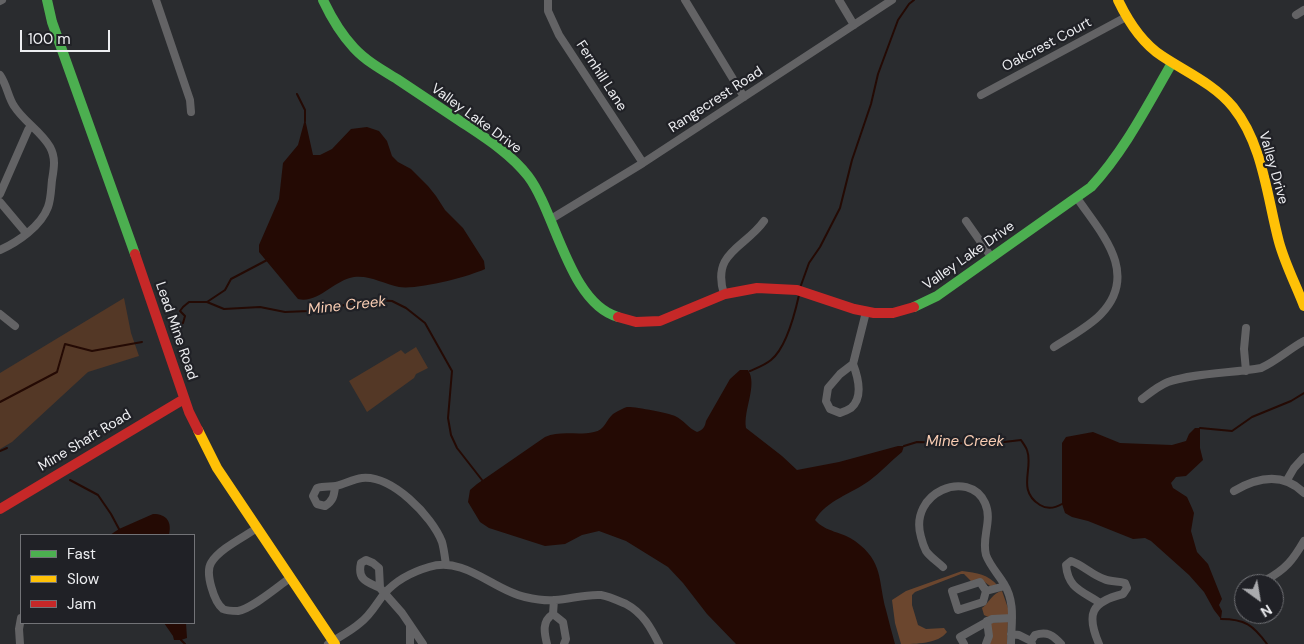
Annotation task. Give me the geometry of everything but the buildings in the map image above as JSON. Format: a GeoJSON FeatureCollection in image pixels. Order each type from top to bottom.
{"type":"FeatureCollection","features":[{"type":"Feature","properties":{"kind":"street","name":"Lead Mine Road"},"geometry":{"type":"LineString","coordinates":[[47,0],[52,22],[124,223],[184,399],[217,468],[332,643]]}},
{"type":"Feature","properties":{"kind":"street"},"geometry":{"type":"LineString","coordinates":[[156,0],[190,100],[192,112]]}},
{"type":"Feature","properties":{"kind":"street","name":"Valley Lake Drive"},"geometry":{"type":"LineString","coordinates":[[323,0],[343,36],[353,49],[477,134],[520,169],[536,188],[576,280],[589,297],[609,314],[636,322],[658,322],[674,317],[724,294],[744,289],[793,290],[866,312],[891,313],[921,305],[937,296],[1077,198],[1107,171],[1119,154],[1172,63]]}},
{"type":"Feature","properties":{"kind":"street","name":"Fernhill Lane"},"geometry":{"type":"LineString","coordinates":[[548,0],[548,11],[559,34],[643,163]]}},
{"type":"Feature","properties":{"kind":"street"},"geometry":{"type":"LineString","coordinates":[[686,0],[744,97]]}},
{"type":"Feature","properties":{"kind":"street"},"geometry":{"type":"LineString","coordinates":[[839,0],[854,25]]}},
{"type":"Feature","properties":{"kind":"street","name":"Rangecrest Road"},"geometry":{"type":"LineString","coordinates":[[551,219],[643,163],[892,0]]}},
{"type":"Feature","properties":{"kind":"street","name":"Valley Drive"},"geometry":{"type":"LineString","coordinates":[[1118,0],[1126,17],[1142,39],[1172,63],[1220,93],[1245,124],[1255,143],[1280,245],[1304,306]]}},
{"type":"Feature","properties":{"kind":"street"},"geometry":{"type":"LineString","coordinates":[[1296,15],[1304,10]]}},
{"type":"Feature","properties":{"kind":"street","name":"Oakcrest Court"},"geometry":{"type":"LineString","coordinates":[[981,95],[1126,17]]}},
{"type":"Feature","properties":{"kind":"street"},"geometry":{"type":"LineString","coordinates":[[0,75],[13,105],[49,146],[54,156],[55,165],[48,207],[40,220],[9,246],[0,250]]}},
{"type":"Feature","properties":{"kind":"street"},"geometry":{"type":"LineString","coordinates":[[0,194],[31,126]]}},
{"type":"Feature","properties":{"kind":"street"},"geometry":{"type":"LineString","coordinates":[[1054,348],[1101,314],[1115,292],[1117,282],[1117,265],[1114,254],[1077,198]]}},
{"type":"Feature","properties":{"kind":"street"},"geometry":{"type":"LineString","coordinates":[[0,202],[26,233]]}},
{"type":"Feature","properties":{"kind":"street"},"geometry":{"type":"LineString","coordinates":[[724,294],[722,281],[724,262],[732,250],[757,230],[764,221]]}},
{"type":"Feature","properties":{"kind":"street"},"geometry":{"type":"LineString","coordinates":[[966,221],[992,258]]}},
{"type":"Feature","properties":{"kind":"street"},"geometry":{"type":"LineString","coordinates":[[853,364],[840,374],[828,388],[826,401],[830,409],[840,413],[851,408],[857,398],[859,386],[853,364],[866,312]]}},
{"type":"Feature","properties":{"kind":"street"},"geometry":{"type":"LineString","coordinates":[[0,314],[15,326]]}},
{"type":"Feature","properties":{"kind":"street"},"geometry":{"type":"LineString","coordinates":[[1246,328],[1244,349],[1246,371]]}},
{"type":"Feature","properties":{"kind":"street"},"geometry":{"type":"LineString","coordinates":[[1142,399],[1155,389],[1169,382],[1261,368],[1272,364],[1304,341]]}},
{"type":"Feature","properties":{"kind":"street","name":"Mine Shaft Road"},"geometry":{"type":"LineString","coordinates":[[0,508],[184,399]]}},
{"type":"Feature","properties":{"kind":"street"},"geometry":{"type":"LineString","coordinates":[[1287,480],[1294,468],[1304,457]]}},
{"type":"Feature","properties":{"kind":"street"},"geometry":{"type":"LineString","coordinates":[[335,487],[363,478],[378,481],[394,488],[420,509],[430,521],[442,544],[446,565]]}},
{"type":"Feature","properties":{"kind":"street"},"geometry":{"type":"LineString","coordinates":[[1234,491],[1250,482],[1267,479],[1287,480],[1304,493]]}},
{"type":"Feature","properties":{"kind":"street"},"geometry":{"type":"LineString","coordinates":[[937,565],[926,551],[919,529],[919,518],[923,507],[929,498],[938,491],[956,486],[969,488],[982,498],[988,511],[989,519],[985,547],[987,556],[1006,586],[1010,600],[1012,618],[1011,644]]}},
{"type":"Feature","properties":{"kind":"street"},"geometry":{"type":"LineString","coordinates":[[257,528],[230,545],[216,556],[210,564],[209,574],[216,602],[224,609],[240,610],[290,578]]}},
{"type":"Feature","properties":{"kind":"street"},"geometry":{"type":"LineString","coordinates":[[1275,574],[1286,567],[1295,557],[1304,541]]}},
{"type":"Feature","properties":{"kind":"street"},"geometry":{"type":"LineString","coordinates":[[1098,644],[1091,624],[1093,611],[1100,603],[1123,594],[1127,588],[1125,583],[1116,580],[1107,581],[1079,564],[1069,562],[1066,565],[1066,576],[1075,588],[1100,603]]}},
{"type":"Feature","properties":{"kind":"street"},"geometry":{"type":"LineString","coordinates":[[332,643],[361,623],[374,609],[382,591],[416,571],[432,566],[446,565],[470,571],[506,590],[524,597],[554,600],[577,596],[602,595],[627,605],[647,621],[659,644]]}},
{"type":"Feature","properties":{"kind":"street"},"geometry":{"type":"LineString","coordinates":[[980,582],[986,591],[983,602],[958,610],[952,591],[980,582]]}},
{"type":"Feature","properties":{"kind":"street"},"geometry":{"type":"LineString","coordinates":[[986,591],[1006,586]]}},
{"type":"Feature","properties":{"kind":"street"},"geometry":{"type":"LineString","coordinates":[[382,591],[402,613],[423,644]]}},
{"type":"Feature","properties":{"kind":"street"},"geometry":{"type":"LineString","coordinates":[[547,644],[544,624],[553,614],[554,600]]}},
{"type":"Feature","properties":{"kind":"street"},"geometry":{"type":"LineString","coordinates":[[553,614],[563,622],[566,639],[564,644]]}},
{"type":"Feature","properties":{"kind":"street"},"geometry":{"type":"LineString","coordinates":[[964,644],[960,637],[987,621],[1012,618]]}},
{"type":"Feature","properties":{"kind":"street"},"geometry":{"type":"LineString","coordinates":[[986,644],[989,636],[987,621]]}},
{"type":"Feature","properties":{"kind":"street"},"geometry":{"type":"LineString","coordinates":[[20,624],[20,644]]}},
{"type":"Feature","properties":{"kind":"street"},"geometry":{"type":"LineString","coordinates":[[410,626],[410,644]]}},
{"type":"Feature","properties":{"kind":"street"},"geometry":{"type":"LineString","coordinates":[[1011,634],[1019,635],[1032,642],[1035,635],[1043,632],[1052,635],[1060,644]]}},
{"type":"Feature","properties":{"kind":"shaded area"},"geometry":{"type":"Polygon","coordinates":[[[305,119],[313,155],[320,155],[332,149],[351,129],[367,127],[379,131],[387,141],[392,156],[398,162],[411,169],[428,186],[445,210],[463,228],[484,261],[485,269],[467,276],[418,287],[399,287],[371,278],[354,277],[340,282],[312,298],[298,299],[259,252],[259,245],[279,199],[283,163],[298,145],[305,119]]]}},
{"type":"Feature","properties":{"kind":"shaded area"},"geometry":{"type":"Polygon","coordinates":[[[124,298],[131,333],[139,356],[88,372],[12,442],[0,449],[0,373],[124,298]]]}},
{"type":"Feature","properties":{"kind":"shaded area"},"geometry":{"type":"Polygon","coordinates":[[[416,347],[428,368],[416,374],[414,378],[367,412],[349,381],[401,350],[405,354],[416,347]]]}},
{"type":"Feature","properties":{"kind":"shaded area"},"geometry":{"type":"Polygon","coordinates":[[[740,370],[748,370],[751,376],[746,428],[797,470],[904,446],[902,452],[873,478],[826,507],[815,520],[829,530],[855,541],[871,557],[878,572],[895,644],[736,644],[707,614],[668,567],[626,541],[599,531],[582,535],[565,544],[545,546],[489,528],[480,522],[468,502],[470,490],[477,484],[545,437],[557,434],[598,431],[613,414],[627,407],[672,415],[697,432],[704,427],[730,379],[740,370]]]}},
{"type":"Feature","properties":{"kind":"shaded area"},"geometry":{"type":"Polygon","coordinates":[[[1195,428],[1200,428],[1200,448],[1203,460],[1186,476],[1176,477],[1171,483],[1173,488],[1187,497],[1194,513],[1191,531],[1197,552],[1208,564],[1222,599],[1219,605],[1222,611],[1221,619],[1204,592],[1189,575],[1151,541],[1145,538],[1133,539],[1088,521],[1072,517],[1065,513],[1062,504],[1062,443],[1066,437],[1093,432],[1120,443],[1172,445],[1186,441],[1189,434],[1195,428]]]}},
{"type":"Feature","properties":{"kind":"shaded area"},"geometry":{"type":"Polygon","coordinates":[[[153,514],[165,517],[170,526],[169,534],[112,534],[153,514]]]}},
{"type":"Feature","properties":{"kind":"shaded area"},"geometry":{"type":"Polygon","coordinates":[[[962,571],[977,573],[998,586],[990,586],[982,580],[971,581],[964,574],[961,574],[915,592],[912,595],[912,605],[918,625],[926,629],[944,628],[947,632],[932,641],[901,644],[895,623],[892,600],[906,591],[962,571]]]}},
{"type":"Feature","properties":{"kind":"shaded area"},"geometry":{"type":"Polygon","coordinates":[[[1002,591],[1008,608],[1008,615],[988,617],[984,615],[982,608],[993,596],[1002,591]]]}},
{"type":"Feature","properties":{"kind":"shaded area"},"geometry":{"type":"Polygon","coordinates":[[[1008,621],[1007,644],[990,644],[990,625],[992,623],[1008,621]]]}},
{"type":"Feature","properties":{"kind":"shaded area"},"geometry":{"type":"Polygon","coordinates":[[[165,624],[186,624],[187,638],[174,640],[165,624]]]}},
{"type":"Feature","properties":{"kind":"waterway"},"geometry":{"type":"LineString","coordinates":[[800,288],[809,263],[820,247],[840,208],[852,160],[871,104],[878,74],[898,20],[914,0]]}},
{"type":"Feature","properties":{"kind":"waterway"},"geometry":{"type":"LineString","coordinates":[[297,94],[305,110],[305,121]]}},
{"type":"Feature","properties":{"kind":"waterway"},"geometry":{"type":"LineString","coordinates":[[207,302],[225,290],[231,279],[269,259]]}},
{"type":"Feature","properties":{"kind":"waterway"},"geometry":{"type":"LineString","coordinates":[[750,371],[769,362],[781,347],[789,330],[799,295]]}},
{"type":"Feature","properties":{"kind":"waterway","name":"Mine Creek"},"geometry":{"type":"LineString","coordinates":[[172,328],[183,323],[185,316],[180,311],[189,302],[207,302],[224,309],[260,307],[285,312],[309,311],[376,300],[392,301],[406,308],[425,323],[452,371],[448,418],[451,435],[457,448],[482,480]]}},
{"type":"Feature","properties":{"kind":"waterway","name":"Mine Creek"},"geometry":{"type":"LineString","coordinates":[[0,402],[57,372],[65,344],[92,351],[142,342]]}},
{"type":"Feature","properties":{"kind":"waterway"},"geometry":{"type":"LineString","coordinates":[[1200,428],[1232,431],[1252,417],[1291,401],[1304,393]]}},
{"type":"Feature","properties":{"kind":"waterway","name":"Mine Creek"},"geometry":{"type":"LineString","coordinates":[[904,446],[917,442],[987,444],[1021,440],[1027,449],[1029,457],[1027,479],[1029,493],[1033,499],[1046,508],[1062,504]]}},
{"type":"Feature","properties":{"kind":"waterway"},"geometry":{"type":"LineString","coordinates":[[0,451],[7,448]]}},
{"type":"Feature","properties":{"kind":"waterway"},"geometry":{"type":"LineString","coordinates":[[70,480],[98,495],[119,529]]}},
{"type":"Feature","properties":{"kind":"waterway"},"geometry":{"type":"LineString","coordinates":[[1221,619],[1236,620],[1248,624],[1267,644]]}},
{"type":"Feature","properties":{"kind":"waterway"},"geometry":{"type":"LineString","coordinates":[[181,640],[185,644]]}},
{"type":"Feature","properties":{"kind":"traffic: fast"},"geometry":{"type":"LineString","coordinates":[[47,0],[52,22],[135,254]]}},
{"type":"Feature","properties":{"kind":"traffic: fast"},"geometry":{"type":"LineString","coordinates":[[323,0],[341,31],[354,48],[364,57],[487,139],[521,168],[538,192],[575,276],[587,294],[601,308],[618,317]]}},
{"type":"Feature","properties":{"kind":"traffic: fast"},"geometry":{"type":"LineString","coordinates":[[914,307],[937,296],[1091,187],[1125,143],[1172,63]]}},
{"type":"Feature","properties":{"kind":"traffic: slow"},"geometry":{"type":"LineString","coordinates":[[1118,0],[1131,24],[1148,45],[1217,92],[1233,107],[1243,122],[1258,154],[1281,250],[1304,306]]}},
{"type":"Feature","properties":{"kind":"traffic: slow"},"geometry":{"type":"LineString","coordinates":[[198,430],[217,468],[335,644]]}},
{"type":"Feature","properties":{"kind":"traffic: jam"},"geometry":{"type":"LineString","coordinates":[[135,254],[189,412],[198,430]]}},
{"type":"Feature","properties":{"kind":"traffic: jam"},"geometry":{"type":"LineString","coordinates":[[618,317],[636,322],[660,321],[725,294],[757,288],[797,290],[854,309],[874,313],[893,313],[914,307]]}},
{"type":"Feature","properties":{"kind":"traffic: jam"},"geometry":{"type":"LineString","coordinates":[[0,509],[184,399]]}}]}
